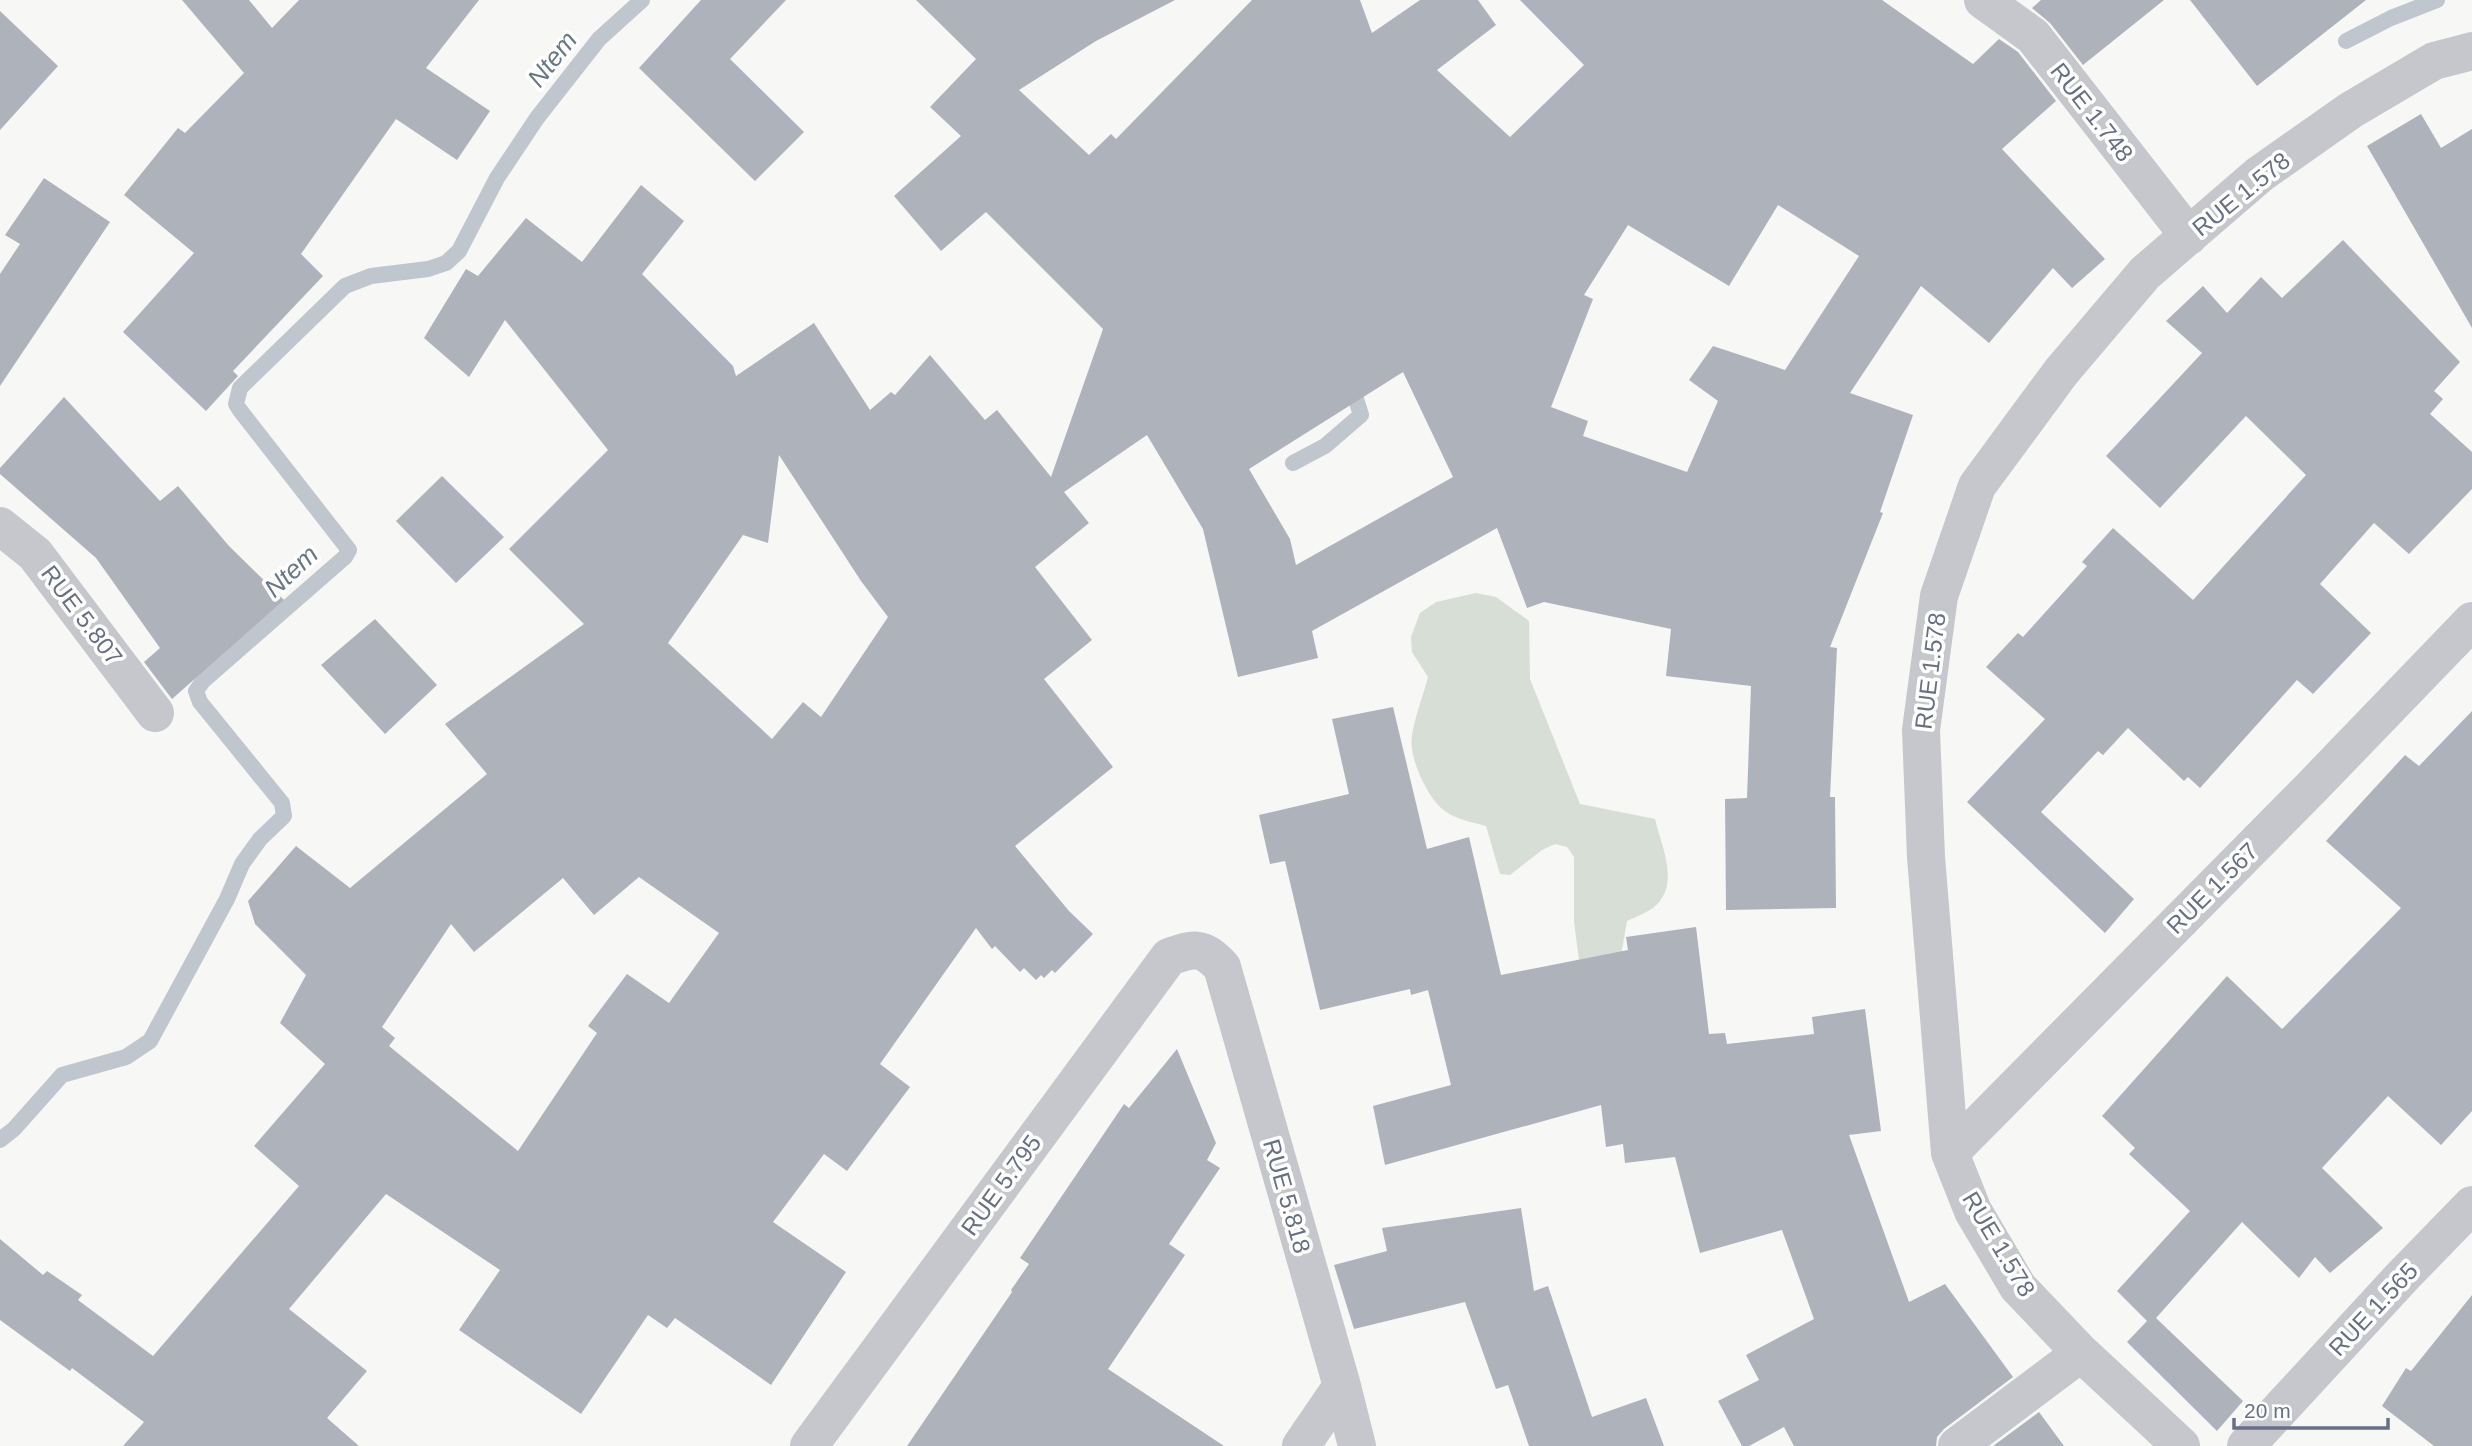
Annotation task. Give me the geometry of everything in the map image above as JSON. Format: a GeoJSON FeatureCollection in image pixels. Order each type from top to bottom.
{"type":"FeatureCollection","features":[{"type":"Feature","properties":{"kind":"street","name":"RUE 1.748"},"geometry":{"type":"LineString","coordinates":[[1983,0],[2033,36],[2189,236]]}},
{"type":"Feature","properties":{"kind":"street","name":"RUE 1.578"},"geometry":{"type":"LineString","coordinates":[[2181,1446],[2081,1353],[2018,1287],[1973,1211],[1950,1153],[1926,857],[1921,730],[1938,596],[1977,486],[2061,372],[2145,273],[2260,174],[2351,110],[2434,61],[2472,51]]}},
{"type":"Feature","properties":{"kind":"street","name":"RUE 5.807"},"geometry":{"type":"LineString","coordinates":[[0,526],[35,554],[155,713]]}},
{"type":"Feature","properties":{"kind":"street","name":"RUE 1.567"},"geometry":{"type":"LineString","coordinates":[[1950,1153],[2312,788],[2472,621]]}},
{"type":"Feature","properties":{"kind":"street","name":"RUE 5.795"},"geometry":{"type":"LineString","coordinates":[[809,1446],[1168,957],[1189,950],[1207,951]]}},
{"type":"Feature","properties":{"kind":"street","name":"RUE 5.818"},"geometry":{"type":"LineString","coordinates":[[1207,951],[1222,967],[1357,1446]]}},
{"type":"Feature","properties":{"kind":"street","name":"RUE 1.565"},"geometry":{"type":"LineString","coordinates":[[2246,1446],[2472,1205]]}},
{"type":"Feature","properties":{"kind":"street"},"geometry":{"type":"LineString","coordinates":[[1956,1446],[2081,1353]]}},
{"type":"Feature","properties":{"kind":"street"},"geometry":{"type":"LineString","coordinates":[[1301,1446],[1342,1386]]}},
{"type":"Feature","properties":{"kind":"shaded area"},"geometry":{"type":"Polygon","coordinates":[[[1476,593],[1496,597],[1529,621],[1530,679],[1580,804],[1655,819],[1667,866],[1666,889],[1653,908],[1627,921],[1617,979],[1580,968],[1574,922],[1574,857],[1567,847],[1555,844],[1542,850],[1510,875],[1500,874],[1486,826],[1457,817],[1441,808],[1424,784],[1415,764],[1412,735],[1428,677],[1412,652],[1411,637],[1420,613],[1436,602],[1476,593]]]}},
{"type":"Feature","properties":{"kind":"building"},"geometry":{"type":"Polygon","coordinates":[[[182,0],[249,0],[272,28],[299,0],[479,0],[426,68],[490,111],[457,160],[396,119],[301,254],[323,276],[233,371],[238,376],[206,411],[123,332],[194,253],[124,195],[178,128],[185,133],[244,73],[182,0]]]}},
{"type":"Feature","properties":{"kind":"building"},"geometry":{"type":"Polygon","coordinates":[[[701,0],[786,0],[730,59],[804,132],[755,181],[639,68],[701,0]]]}},
{"type":"Feature","properties":{"kind":"building"},"geometry":{"type":"Polygon","coordinates":[[[916,0],[1175,0],[1096,41],[1019,90],[1089,155],[1111,134],[1116,139],[1252,0],[1360,0],[1372,33],[1420,0],[1478,0],[1496,25],[1437,70],[1510,137],[1584,65],[1520,0],[1882,0],[1973,64],[1999,39],[2018,52],[2056,101],[2002,149],[2105,259],[2072,288],[2053,268],[1989,343],[1921,286],[1850,393],[1913,415],[1880,512],[1883,513],[1830,647],[1837,648],[1830,797],[1835,797],[1836,908],[1726,910],[1725,799],[1747,798],[1751,686],[1666,676],[1671,629],[1544,602],[1527,608],[1497,528],[1312,631],[1318,658],[1238,677],[1203,529],[1147,435],[1064,492],[1089,523],[1035,567],[1092,640],[1044,679],[1113,767],[1015,846],[1069,911],[1093,934],[1055,973],[1052,970],[1044,978],[1041,975],[1036,980],[1024,968],[1020,972],[995,946],[992,949],[976,928],[880,1064],[910,1087],[847,1171],[824,1154],[773,1222],[846,1272],[771,1385],[675,1318],[667,1328],[648,1315],[581,1414],[459,1330],[500,1270],[386,1194],[289,1309],[367,1371],[327,1418],[359,1446],[123,1446],[144,1422],[72,1368],[70,1371],[0,1320],[0,1239],[43,1275],[47,1271],[82,1295],[78,1300],[153,1356],[299,1186],[254,1146],[325,1064],[280,1023],[306,975],[255,924],[248,901],[296,846],[350,888],[487,774],[445,724],[584,624],[509,549],[608,450],[505,320],[469,377],[424,338],[466,269],[478,276],[526,218],[582,262],[641,185],[684,221],[642,274],[733,366],[736,376],[814,323],[870,410],[891,392],[895,395],[930,355],[985,420],[997,410],[1051,477],[1103,329],[986,212],[941,251],[894,196],[961,136],[930,107],[976,59],[916,0]],[[1778,205],[1729,286],[1628,225],[1584,295],[1593,299],[1551,407],[1588,421],[1583,436],[1687,472],[1718,401],[1689,380],[1713,346],[1785,370],[1859,256],[1778,205]],[[1403,372],[1249,469],[1290,539],[1296,565],[1453,477],[1403,372]],[[779,455],[768,543],[743,535],[668,643],[772,739],[803,702],[821,717],[888,617],[861,581],[779,455]],[[639,877],[594,915],[563,878],[474,952],[451,924],[382,1027],[395,1038],[389,1046],[518,1151],[597,1033],[588,1026],[627,974],[669,1003],[719,933],[639,877]]]}},
{"type":"Feature","properties":{"kind":"building"},"geometry":{"type":"Polygon","coordinates":[[[2041,0],[2164,0],[2083,65],[2050,23],[2032,8],[2041,0]]]}},
{"type":"Feature","properties":{"kind":"building"},"geometry":{"type":"Polygon","coordinates":[[[2190,0],[2366,0],[2257,86],[2190,0]]]}},
{"type":"Feature","properties":{"kind":"building"},"geometry":{"type":"Polygon","coordinates":[[[0,11],[58,66],[0,130],[0,11]]]}},
{"type":"Feature","properties":{"kind":"building"},"geometry":{"type":"Polygon","coordinates":[[[2421,114],[2441,148],[2472,129],[2472,328],[2367,146],[2421,114]]]}},
{"type":"Feature","properties":{"kind":"building"},"geometry":{"type":"Polygon","coordinates":[[[44,178],[110,222],[0,386],[0,274],[20,244],[5,235],[44,178]]]}},
{"type":"Feature","properties":{"kind":"building"},"geometry":{"type":"Polygon","coordinates":[[[2343,240],[2460,362],[2434,391],[2443,399],[2430,414],[2472,452],[2472,489],[2409,554],[2374,523],[2320,584],[2371,633],[2313,694],[2297,680],[2200,788],[2188,777],[2184,781],[2128,728],[2103,755],[2098,751],[2041,812],[2134,899],[2105,933],[1967,802],[2045,719],[1986,667],[2018,633],[2023,637],[2087,566],[2082,562],[2113,528],[2193,600],[2306,475],[2246,416],[2160,508],[2106,456],[2202,353],[2166,321],[2203,286],[2227,313],[2261,277],[2282,298],[2343,240]]]}},
{"type":"Feature","properties":{"kind":"building"},"geometry":{"type":"Polygon","coordinates":[[[64,397],[160,501],[178,486],[229,546],[284,600],[172,699],[144,662],[160,648],[96,558],[0,474],[0,468],[64,397]]]}},
{"type":"Feature","properties":{"kind":"building"},"geometry":{"type":"Polygon","coordinates":[[[442,476],[504,537],[456,583],[396,521],[442,476]]]}},
{"type":"Feature","properties":{"kind":"building"},"geometry":{"type":"Polygon","coordinates":[[[375,619],[437,685],[385,734],[321,665],[375,619]]]}},
{"type":"Feature","properties":{"kind":"building"},"geometry":{"type":"Polygon","coordinates":[[[1393,707],[1427,849],[1469,837],[1501,975],[1628,950],[1626,937],[1696,927],[1709,1034],[1725,1033],[1727,1044],[1814,1034],[1812,1017],[1865,1009],[1881,1131],[1849,1135],[1909,1302],[1945,1284],[2013,1377],[1944,1429],[1937,1437],[1936,1446],[1794,1446],[1784,1427],[1749,1446],[1742,1446],[1718,1401],[1759,1380],[1746,1355],[1814,1319],[1782,1230],[1700,1253],[1675,1157],[1625,1163],[1623,1144],[1606,1147],[1601,1105],[1385,1165],[1373,1106],[1451,1085],[1428,990],[1411,995],[1410,989],[1320,1010],[1285,861],[1270,864],[1259,815],[1349,794],[1332,719],[1393,707]]]}},
{"type":"Feature","properties":{"kind":"building"},"geometry":{"type":"Polygon","coordinates":[[[2472,711],[2472,1111],[2441,1145],[2388,1096],[2322,1168],[2383,1228],[2330,1273],[2315,1257],[2299,1278],[2242,1222],[2156,1318],[2243,1401],[2217,1431],[2127,1342],[2147,1321],[2117,1291],[2190,1211],[2129,1154],[2135,1148],[2102,1116],[2227,976],[2282,1029],[2401,908],[2326,841],[2405,755],[2419,766],[2472,711]]]}},
{"type":"Feature","properties":{"kind":"building"},"geometry":{"type":"Polygon","coordinates":[[[1177,1049],[1216,1143],[1207,1160],[1220,1168],[1169,1244],[1185,1255],[1108,1369],[1224,1446],[907,1446],[1012,1292],[1029,1264],[1020,1258],[1124,1104],[1129,1108],[1177,1049]]]}},
{"type":"Feature","properties":{"kind":"building"},"geometry":{"type":"Polygon","coordinates":[[[1521,1208],[1534,1291],[1548,1286],[1592,1417],[1646,1398],[1664,1446],[1529,1446],[1508,1385],[1496,1389],[1465,1302],[1354,1329],[1334,1265],[1387,1251],[1382,1228],[1521,1208]]]}},
{"type":"Feature","properties":{"kind":"building"},"geometry":{"type":"Polygon","coordinates":[[[2472,1295],[2472,1446],[2434,1446],[2382,1406],[2406,1368],[2411,1371],[2472,1295]]]}},
{"type":"Feature","properties":{"kind":"building"},"geometry":{"type":"Polygon","coordinates":[[[2039,1412],[2064,1446],[1993,1446],[2039,1412]]]}},
{"type":"Feature","properties":{"kind":"waterway","name":"Ntem"},"geometry":{"type":"LineString","coordinates":[[0,1140],[14,1129],[62,1075],[126,1057],[150,1041],[227,899],[242,864],[260,839],[284,816],[282,803],[200,702],[196,691],[203,681],[345,557],[349,550],[239,409],[236,404],[240,388],[345,286],[371,276],[428,269],[446,263],[459,251],[497,178],[537,118],[599,39],[642,0]]}},
{"type":"Feature","properties":{"kind":"waterway"},"geometry":{"type":"LineString","coordinates":[[2346,41],[2391,18],[2437,0]]}},
{"type":"Feature","properties":{"kind":"waterway"},"geometry":{"type":"LineString","coordinates":[[1293,463],[1325,446],[1361,415],[1350,380]]}}]}
